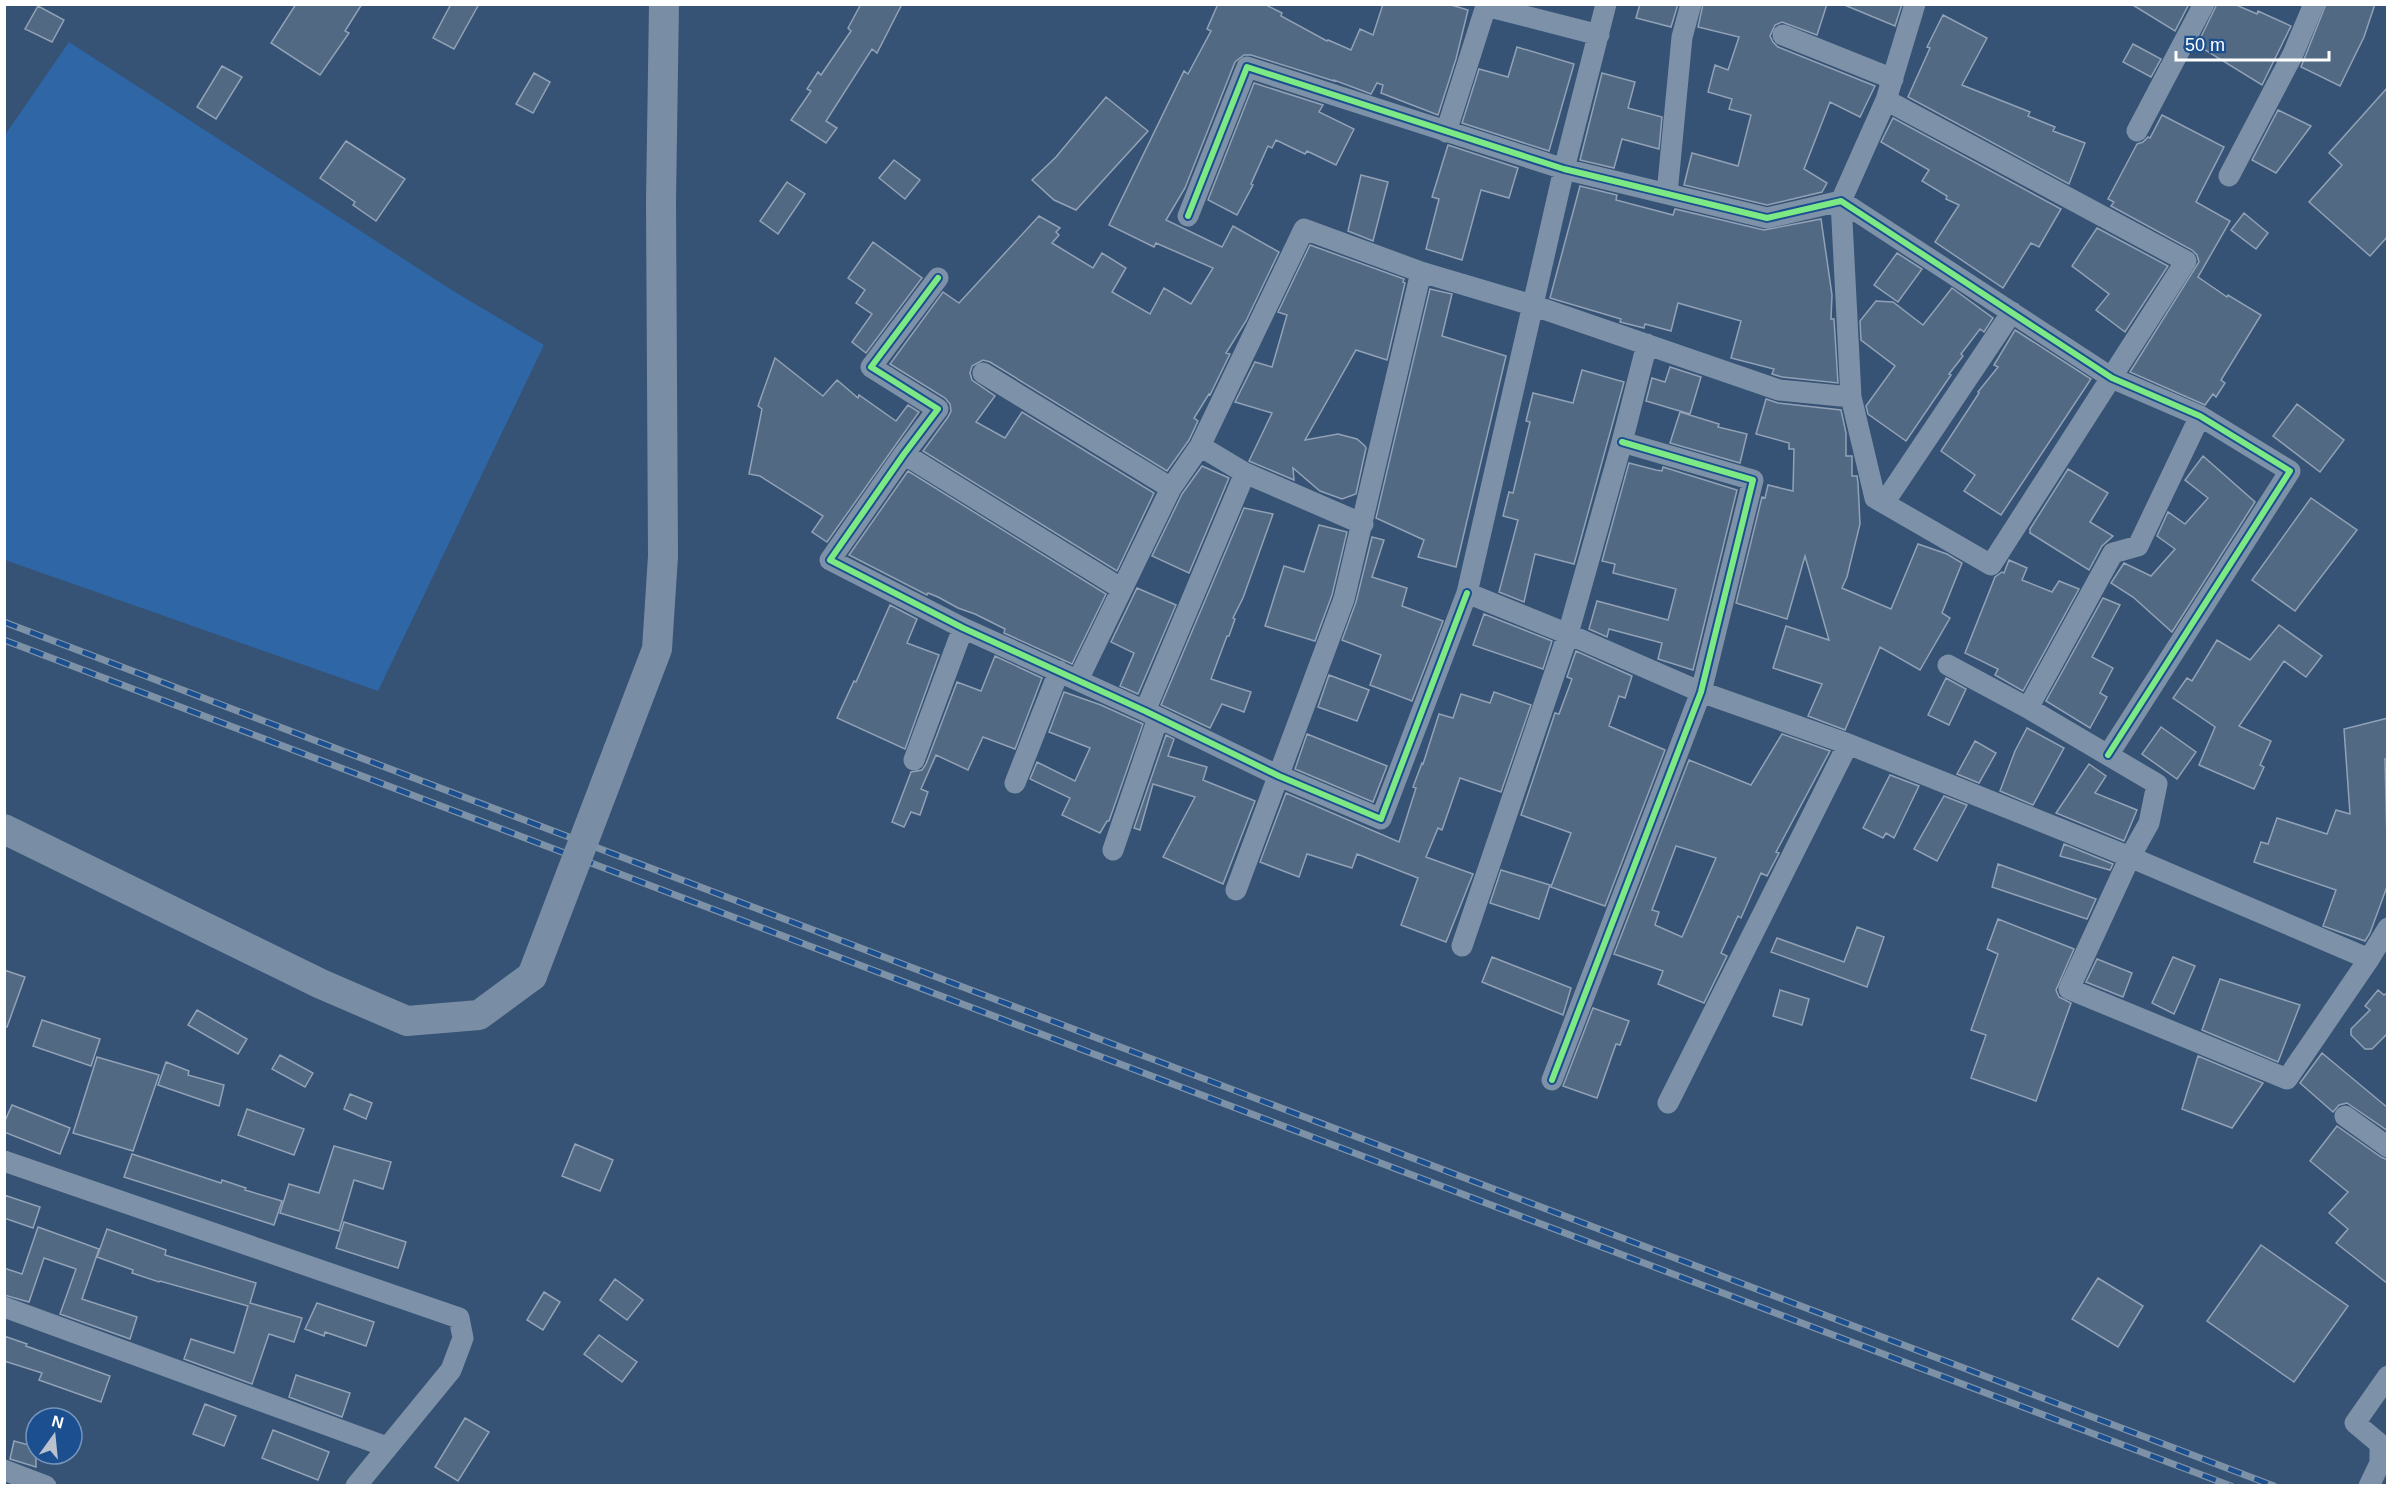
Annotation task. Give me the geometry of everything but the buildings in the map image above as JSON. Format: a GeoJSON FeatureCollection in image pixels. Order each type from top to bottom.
{"type":"FeatureCollection","features":[{"type":"Feature","properties":{"kind":"main road"},"geometry":{"type":"LineString","coordinates":[[4,829],[321,984],[407,1021],[479,1015],[532,976],[657,649],[662,567],[661,201],[664,4]]}},
{"type":"Feature","properties":{"kind":"street"},"geometry":{"type":"LineString","coordinates":[[938,278],[871,367],[938,409],[830,560],[963,628],[1279,776],[1381,819],[1467,593],[1564,169],[1606,4]]}},
{"type":"Feature","properties":{"kind":"street"},"geometry":{"type":"LineString","coordinates":[[1667,194],[1682,37],[1691,4]]}},
{"type":"Feature","properties":{"kind":"street"},"geometry":{"type":"LineString","coordinates":[[1886,100],[2186,261],[1991,565],[1875,498],[1851,397],[1841,201],[1886,100],[1915,4]]}},
{"type":"Feature","properties":{"kind":"street"},"geometry":{"type":"LineString","coordinates":[[2137,131],[2204,4]]}},
{"type":"Feature","properties":{"kind":"street"},"geometry":{"type":"LineString","coordinates":[[2229,176],[2293,54],[2314,4]]}},
{"type":"Feature","properties":{"kind":"street"},"geometry":{"type":"LineString","coordinates":[[1446,132],[1486,6],[1599,35]]}},
{"type":"Feature","properties":{"kind":"street"},"geometry":{"type":"LineString","coordinates":[[1783,35],[1893,79]]}},
{"type":"Feature","properties":{"kind":"street"},"geometry":{"type":"LineString","coordinates":[[1188,216],[1247,67],[1564,169],[1767,218],[1841,201],[2112,378],[2200,416],[2290,471],[2108,755]]}},
{"type":"Feature","properties":{"kind":"street"},"geometry":{"type":"LineString","coordinates":[[1015,783],[1069,676],[1122,589],[1171,488],[1200,446],[1304,229],[1421,272],[1532,305],[1779,390],[1851,397]]}},
{"type":"Feature","properties":{"kind":"street"},"geometry":{"type":"LineString","coordinates":[[1236,890],[1344,599],[1421,272]]}},
{"type":"Feature","properties":{"kind":"street"},"geometry":{"type":"LineString","coordinates":[[1884,503],[2012,312]]}},
{"type":"Feature","properties":{"kind":"street"},"geometry":{"type":"LineString","coordinates":[[1462,946],[1568,634],[1647,344]]}},
{"type":"Feature","properties":{"kind":"street"},"geometry":{"type":"LineString","coordinates":[[983,373],[1171,488]]}},
{"type":"Feature","properties":{"kind":"street"},"geometry":{"type":"LineString","coordinates":[[2028,708],[2113,553],[2138,546],[2200,416]]}},
{"type":"Feature","properties":{"kind":"street"},"geometry":{"type":"LineString","coordinates":[[1552,1080],[1701,692],[1753,480],[1622,442]]}},
{"type":"Feature","properties":{"kind":"street"},"geometry":{"type":"LineString","coordinates":[[1200,446],[1245,473],[1363,524]]}},
{"type":"Feature","properties":{"kind":"street"},"geometry":{"type":"LineString","coordinates":[[904,454],[1122,589]]}},
{"type":"Feature","properties":{"kind":"street"},"geometry":{"type":"LineString","coordinates":[[1113,850],[1152,715],[1245,473]]}},
{"type":"Feature","properties":{"kind":"street"},"geometry":{"type":"LineString","coordinates":[[1467,593],[1701,692],[1848,744],[2130,857],[2369,959]]}},
{"type":"Feature","properties":{"kind":"street"},"geometry":{"type":"LineString","coordinates":[[914,760],[963,628]]}},
{"type":"Feature","properties":{"kind":"street"},"geometry":{"type":"LineString","coordinates":[[1948,665],[2028,708],[2157,784],[2149,823],[2130,857],[2069,989],[2287,1079],[2388,928]]}},
{"type":"Feature","properties":{"kind":"street"},"geometry":{"type":"LineString","coordinates":[[1668,1103],[1848,744]]}},
{"type":"Feature","properties":{"kind":"street"},"geometry":{"type":"LineString","coordinates":[[2346,1116],[2388,1147]]}},
{"type":"Feature","properties":{"kind":"street"},"geometry":{"type":"LineString","coordinates":[[4,1161],[459,1318],[463,1338],[451,1370],[387,1448],[363,1483]]}},
{"type":"Feature","properties":{"kind":"street"},"geometry":{"type":"LineString","coordinates":[[4,1307],[387,1448]]}},
{"type":"Feature","properties":{"kind":"street"},"geometry":{"type":"LineString","coordinates":[[2376,1482],[2380,1462],[2380,1444],[2355,1423],[2388,1376]]}},
{"type":"Feature","properties":{"kind":"street"},"geometry":{"type":"LineString","coordinates":[[4,1470],[46,1485]]}},
{"type":"Feature","properties":{"kind":"shaded area"},"geometry":{"type":"Polygon","coordinates":[[[69,42],[450,289],[544,345],[378,691],[5,560],[5,135],[69,42]]]}},
{"type":"Feature","properties":{"kind":"railway"},"geometry":{"type":"LineString","coordinates":[[4,622],[2274,1486]]}},
{"type":"Feature","properties":{"kind":"railway"},"geometry":{"type":"LineString","coordinates":[[4,640],[2231,1486]]}},
{"type":"Feature","properties":{"kind":"cycle path"},"geometry":{"type":"LineString","coordinates":[[1188,216],[1247,67],[1564,169],[1767,218],[1841,201],[2112,378],[2200,416],[2290,471],[2108,755]]}},
{"type":"Feature","properties":{"kind":"cycle path"},"geometry":{"type":"LineString","coordinates":[[938,278],[871,367],[938,409],[830,560],[963,628],[1145,711],[1279,776],[1381,819],[1467,593]]}},
{"type":"Feature","properties":{"kind":"cycle path"},"geometry":{"type":"LineString","coordinates":[[1552,1080],[1701,692],[1753,480],[1622,442]]}}]}
